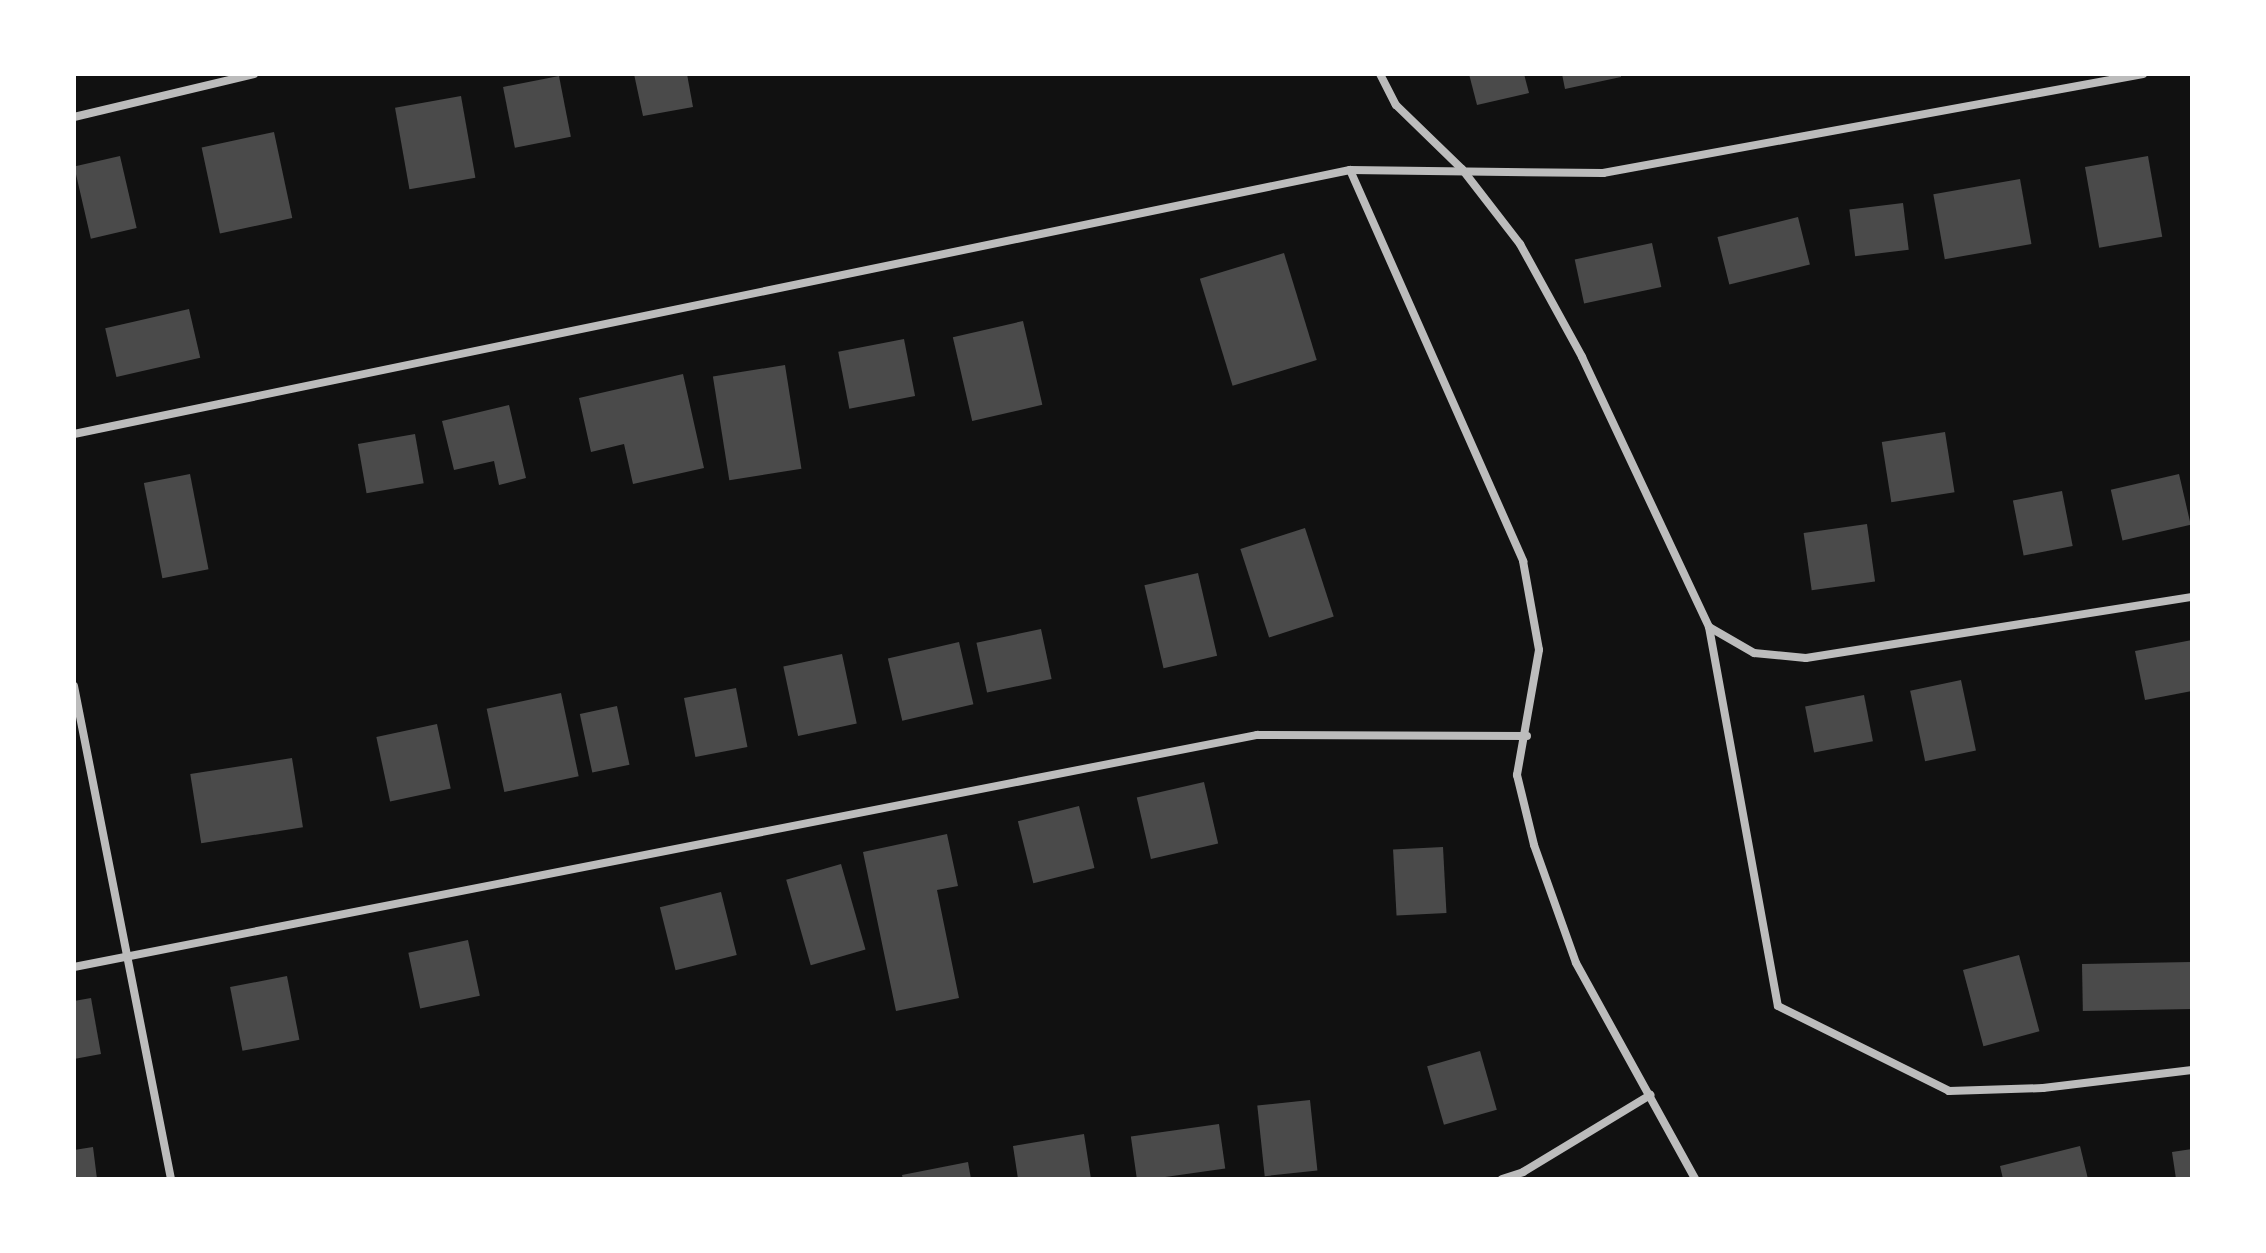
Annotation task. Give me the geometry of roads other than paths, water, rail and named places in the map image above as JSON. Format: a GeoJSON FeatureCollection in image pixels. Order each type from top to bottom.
{"type":"FeatureCollection","features":[{"type":"Feature","properties":{"kind":"street"},"geometry":{"type":"LineString","coordinates":[[74,117],[254,74]]}},
{"type":"Feature","properties":{"kind":"street"},"geometry":{"type":"LineString","coordinates":[[1380,74],[1396,105],[1462,169],[1520,244],[1582,357],[1709,627],[1778,1006],[1949,1091],[2043,1088],[2192,1070]]}},
{"type":"Feature","properties":{"kind":"street"},"geometry":{"type":"LineString","coordinates":[[74,434],[1350,170],[1603,173],[2143,74]]}},
{"type":"Feature","properties":{"kind":"street"},"geometry":{"type":"LineString","coordinates":[[1350,170],[1523,561],[1539,650],[1527,736],[1517,775],[1534,845],[1576,963],[1695,1179]]}},
{"type":"Feature","properties":{"kind":"street"},"geometry":{"type":"LineString","coordinates":[[1709,627],[1754,653],[1806,658],[2192,597]]}},
{"type":"Feature","properties":{"kind":"street"},"geometry":{"type":"LineString","coordinates":[[74,686],[171,1179]]}},
{"type":"Feature","properties":{"kind":"street"},"geometry":{"type":"LineString","coordinates":[[74,967],[1257,735],[1527,736]]}},
{"type":"Feature","properties":{"kind":"street"},"geometry":{"type":"LineString","coordinates":[[1502,1179],[1523,1172],[1650,1095]]}}]}
